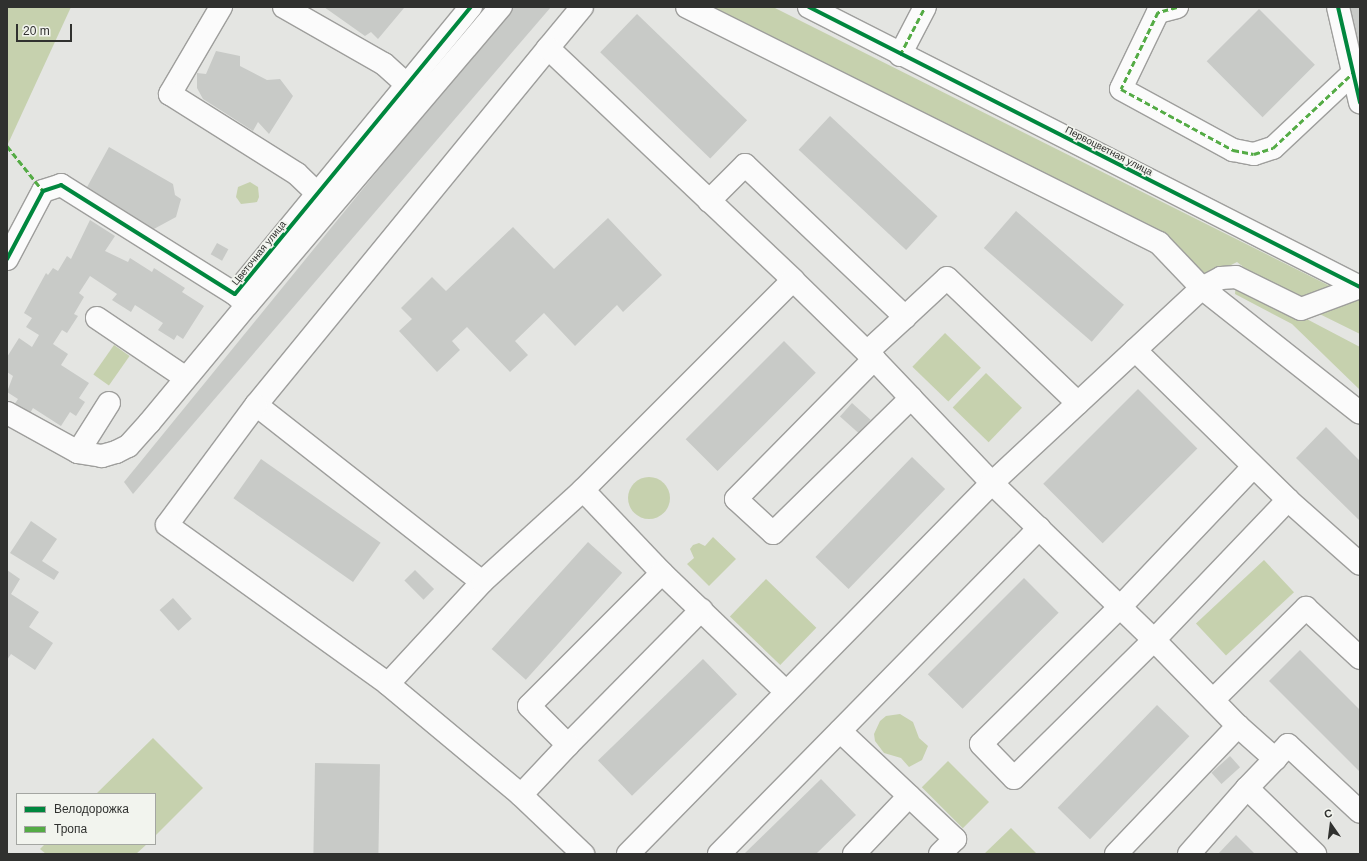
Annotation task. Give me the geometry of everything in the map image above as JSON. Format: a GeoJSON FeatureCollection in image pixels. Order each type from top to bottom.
{"type":"FeatureCollection","features":[{"type":"Feature","properties":{"kind":"street"},"geometry":{"type":"LineString","coordinates":[[221,7],[170,94],[296,174],[317,193]]}},
{"type":"Feature","properties":{"kind":"street"},"geometry":{"type":"LineString","coordinates":[[284,7],[384,64],[406,84]]}},
{"type":"Feature","properties":{"kind":"street","name":"Цветочная улица"},"geometry":{"type":"LineString","coordinates":[[7,259],[43,191],[61,185],[241,300],[317,193],[471,7]]}},
{"type":"Feature","properties":{"kind":"street"},"geometry":{"type":"LineString","coordinates":[[7,413],[78,452],[102,456],[128,446],[186,378],[241,300],[501,7]]}},
{"type":"Feature","properties":{"kind":"street"},"geometry":{"type":"LineString","coordinates":[[582,7],[256,405],[166,525],[388,684],[521,795],[583,854]]}},
{"type":"Feature","properties":{"kind":"street"},"geometry":{"type":"LineString","coordinates":[[687,7],[1159,243],[1202,288],[1360,413]]}},
{"type":"Feature","properties":{"kind":"street","name":"Первоцветная улица"},"geometry":{"type":"LineString","coordinates":[[809,7],[900,55],[1360,287]]}},
{"type":"Feature","properties":{"kind":"street"},"geometry":{"type":"LineString","coordinates":[[1177,7],[1158,12],[1121,89],[1233,150],[1254,154],[1273,148],[1353,73]]}},
{"type":"Feature","properties":{"kind":"street"},"geometry":{"type":"LineString","coordinates":[[1338,7],[1360,102]]}},
{"type":"Feature","properties":{"kind":"street"},"geometry":{"type":"LineString","coordinates":[[900,55],[921,8]]}},
{"type":"Feature","properties":{"kind":"street"},"geometry":{"type":"LineString","coordinates":[[548,48],[870,356],[992,483],[1154,640],[1238,726],[1275,759]]}},
{"type":"Feature","properties":{"kind":"street"},"geometry":{"type":"LineString","coordinates":[[709,201],[745,165],[905,317]]}},
{"type":"Feature","properties":{"kind":"street"},"geometry":{"type":"LineString","coordinates":[[628,854],[992,483],[1202,288],[1221,278],[1236,277],[1300,309],[1360,287]]}},
{"type":"Feature","properties":{"kind":"street"},"geometry":{"type":"LineString","coordinates":[[911,398],[773,533],[736,499],[905,317],[946,278],[1078,403]]}},
{"type":"Feature","properties":{"kind":"street"},"geometry":{"type":"LineString","coordinates":[[388,684],[482,582],[583,490],[792,280]]}},
{"type":"Feature","properties":{"kind":"street"},"geometry":{"type":"LineString","coordinates":[[97,318],[186,378]]}},
{"type":"Feature","properties":{"kind":"street"},"geometry":{"type":"LineString","coordinates":[[1135,350],[1253,467],[1360,564]]}},
{"type":"Feature","properties":{"kind":"street"},"geometry":{"type":"LineString","coordinates":[[78,452],[109,403]]}},
{"type":"Feature","properties":{"kind":"street"},"geometry":{"type":"LineString","coordinates":[[256,405],[482,582]]}},
{"type":"Feature","properties":{"kind":"street"},"geometry":{"type":"LineString","coordinates":[[1253,467],[1120,607],[981,744],[1014,778],[1154,640],[1288,500]]}},
{"type":"Feature","properties":{"kind":"street"},"geometry":{"type":"LineString","coordinates":[[583,490],[662,573],[786,692]]}},
{"type":"Feature","properties":{"kind":"street"},"geometry":{"type":"LineString","coordinates":[[719,854],[1038,528]]}},
{"type":"Feature","properties":{"kind":"street"},"geometry":{"type":"LineString","coordinates":[[568,745],[529,706],[662,573]]}},
{"type":"Feature","properties":{"kind":"street"},"geometry":{"type":"LineString","coordinates":[[1213,700],[1306,608],[1360,658]]}},
{"type":"Feature","properties":{"kind":"street"},"geometry":{"type":"LineString","coordinates":[[521,795],[701,610]]}},
{"type":"Feature","properties":{"kind":"street"},"geometry":{"type":"LineString","coordinates":[[1116,854],[1238,726]]}},
{"type":"Feature","properties":{"kind":"street"},"geometry":{"type":"LineString","coordinates":[[840,731],[955,839],[940,854]]}},
{"type":"Feature","properties":{"kind":"street"},"geometry":{"type":"LineString","coordinates":[[1189,854],[1247,788],[1288,745],[1360,812]]}},
{"type":"Feature","properties":{"kind":"street"},"geometry":{"type":"LineString","coordinates":[[1247,788],[1315,854]]}},
{"type":"Feature","properties":{"kind":"street"},"geometry":{"type":"LineString","coordinates":[[854,854],[909,796]]}},
{"type":"Feature","properties":{"kind":"green space"},"geometry":{"type":"Polygon","coordinates":[[[7,7],[71,7],[7,146],[7,7]]]}},
{"type":"Feature","properties":{"kind":"green space"},"geometry":{"type":"Polygon","coordinates":[[[700,7],[773,7],[1360,301],[1360,334],[1277,293],[1237,262],[1207,277],[700,7]]]}},
{"type":"Feature","properties":{"kind":"green space"},"geometry":{"type":"Polygon","coordinates":[[[250,182],[258,187],[259,197],[257,202],[241,204],[236,197],[238,187],[250,182]]]}},
{"type":"Feature","properties":{"kind":"green space"},"geometry":{"type":"Polygon","coordinates":[[[1236,282],[1360,347],[1360,390],[1292,324],[1235,294],[1236,282]]]}},
{"type":"Feature","properties":{"kind":"green space"},"geometry":{"type":"Polygon","coordinates":[[[945,333],[981,368],[948,402],[912,367],[945,333]]]}},
{"type":"Feature","properties":{"kind":"green space"},"geometry":{"type":"Polygon","coordinates":[[[114,345],[130,356],[109,385],[93,374],[114,345]]]}},
{"type":"Feature","properties":{"kind":"green space"},"geometry":{"type":"Polygon","coordinates":[[[986,373],[1022,408],[989,442],[953,408],[986,373]]]}},
{"type":"Feature","properties":{"kind":"green space"},"geometry":{"type":"Polygon","coordinates":[[[649,477],[664,483],[670,498],[664,513],[649,519],[634,513],[628,498],[634,483],[649,477]]]}},
{"type":"Feature","properties":{"kind":"green space"},"geometry":{"type":"Polygon","coordinates":[[[713,537],[736,559],[709,586],[687,564],[694,558],[690,549],[693,545],[699,543],[705,546],[713,537]]]}},
{"type":"Feature","properties":{"kind":"green space"},"geometry":{"type":"Polygon","coordinates":[[[1264,560],[1294,592],[1226,656],[1196,623],[1264,560]]]}},
{"type":"Feature","properties":{"kind":"green space"},"geometry":{"type":"Polygon","coordinates":[[[766,579],[816,628],[780,665],[730,616],[766,579]]]}},
{"type":"Feature","properties":{"kind":"green space"},"geometry":{"type":"Polygon","coordinates":[[[900,714],[913,722],[919,738],[928,746],[922,760],[909,767],[901,758],[884,753],[875,741],[874,734],[880,721],[886,716],[900,714]]]}},
{"type":"Feature","properties":{"kind":"green space"},"geometry":{"type":"Polygon","coordinates":[[[153,738],[203,788],[156,835],[156,793],[97,793],[153,738]]]}},
{"type":"Feature","properties":{"kind":"green space"},"geometry":{"type":"Polygon","coordinates":[[[948,761],[989,802],[963,828],[922,787],[948,761]]]}},
{"type":"Feature","properties":{"kind":"green space"},"geometry":{"type":"Polygon","coordinates":[[[1011,828],[1037,854],[984,854],[1011,828]]]}},
{"type":"Feature","properties":{"kind":"green space"},"geometry":{"type":"Polygon","coordinates":[[[44,845],[146,845],[136,854],[46,854],[40,849],[44,845]]]}},
{"type":"Feature","properties":{"kind":"building"},"geometry":{"type":"Polygon","coordinates":[[[324,7],[404,8],[378,39],[371,32],[365,36],[324,7]]]}},
{"type":"Feature","properties":{"kind":"building"},"geometry":{"type":"Polygon","coordinates":[[[511,7],[551,7],[133,494],[124,482],[511,7]]]}},
{"type":"Feature","properties":{"kind":"building"},"geometry":{"type":"Polygon","coordinates":[[[1346,7],[1360,7],[1360,59],[1346,7]]]}},
{"type":"Feature","properties":{"kind":"building"},"geometry":{"type":"Polygon","coordinates":[[[1259,9],[1315,65],[1263,117],[1207,61],[1259,9]]]}},
{"type":"Feature","properties":{"kind":"building"},"geometry":{"type":"Polygon","coordinates":[[[637,14],[747,120],[710,158],[600,52],[637,14]]]}},
{"type":"Feature","properties":{"kind":"building"},"geometry":{"type":"Polygon","coordinates":[[[216,51],[240,56],[240,66],[267,80],[280,79],[293,96],[269,134],[258,122],[253,131],[203,99],[197,88],[197,73],[206,74],[216,51]]]}},
{"type":"Feature","properties":{"kind":"building"},"geometry":{"type":"Polygon","coordinates":[[[830,116],[938,216],[906,250],[799,150],[830,116]]]}},
{"type":"Feature","properties":{"kind":"building"},"geometry":{"type":"Polygon","coordinates":[[[109,147],[173,184],[175,195],[181,199],[176,217],[152,230],[86,189],[109,147]]]}},
{"type":"Feature","properties":{"kind":"building"},"geometry":{"type":"Polygon","coordinates":[[[1016,211],[1124,305],[1092,342],[984,248],[1016,211]]]}},
{"type":"Feature","properties":{"kind":"building"},"geometry":{"type":"Polygon","coordinates":[[[608,218],[662,275],[623,312],[617,305],[575,346],[544,313],[515,341],[528,355],[510,372],[467,327],[452,341],[460,350],[437,372],[399,331],[412,319],[401,308],[432,277],[446,291],[513,227],[554,269],[608,218]]]}},
{"type":"Feature","properties":{"kind":"building"},"geometry":{"type":"Polygon","coordinates":[[[90,220],[115,236],[105,251],[128,262],[130,258],[152,272],[154,268],[185,288],[182,292],[204,306],[183,339],[177,335],[174,340],[158,330],[163,323],[135,305],[131,312],[112,300],[117,294],[90,276],[79,293],[84,297],[74,314],[78,316],[67,333],[62,330],[53,344],[68,354],[61,365],[89,383],[79,398],[85,402],[76,416],[70,412],[61,426],[33,408],[29,415],[14,405],[18,399],[7,392],[13,376],[7,372],[7,357],[19,338],[32,347],[39,335],[26,327],[32,318],[24,313],[46,273],[48,275],[53,268],[58,271],[67,256],[71,259],[90,220]]]}},
{"type":"Feature","properties":{"kind":"building"},"geometry":{"type":"Polygon","coordinates":[[[217,243],[228,249],[222,261],[211,254],[217,243]]]}},
{"type":"Feature","properties":{"kind":"building"},"geometry":{"type":"Polygon","coordinates":[[[784,341],[816,373],[718,471],[686,439],[784,341]]]}},
{"type":"Feature","properties":{"kind":"building"},"geometry":{"type":"Polygon","coordinates":[[[1138,389],[1197,448],[1103,543],[1043,484],[1138,389]]]}},
{"type":"Feature","properties":{"kind":"building"},"geometry":{"type":"Polygon","coordinates":[[[852,403],[871,420],[859,433],[840,416],[852,403]]]}},
{"type":"Feature","properties":{"kind":"building"},"geometry":{"type":"Polygon","coordinates":[[[1326,427],[1360,461],[1360,521],[1296,458],[1326,427]]]}},
{"type":"Feature","properties":{"kind":"building"},"geometry":{"type":"Polygon","coordinates":[[[912,457],[945,489],[849,589],[815,557],[912,457]]]}},
{"type":"Feature","properties":{"kind":"building"},"geometry":{"type":"Polygon","coordinates":[[[261,459],[381,543],[353,582],[233,498],[261,459]]]}},
{"type":"Feature","properties":{"kind":"building"},"geometry":{"type":"Polygon","coordinates":[[[31,521],[57,539],[42,561],[59,572],[54,580],[10,553],[31,521]]]}},
{"type":"Feature","properties":{"kind":"building"},"geometry":{"type":"Polygon","coordinates":[[[588,542],[622,573],[526,680],[492,649],[588,542]]]}},
{"type":"Feature","properties":{"kind":"building"},"geometry":{"type":"Polygon","coordinates":[[[7,570],[20,579],[11,594],[39,612],[29,627],[53,643],[35,670],[11,654],[7,660],[7,570]]]}},
{"type":"Feature","properties":{"kind":"building"},"geometry":{"type":"Polygon","coordinates":[[[415,570],[434,589],[423,600],[404,581],[415,570]]]}},
{"type":"Feature","properties":{"kind":"building"},"geometry":{"type":"Polygon","coordinates":[[[1024,578],[1059,613],[962,709],[928,674],[1024,578]]]}},
{"type":"Feature","properties":{"kind":"building"},"geometry":{"type":"Polygon","coordinates":[[[173,598],[192,619],[178,631],[160,610],[173,598]]]}},
{"type":"Feature","properties":{"kind":"building"},"geometry":{"type":"Polygon","coordinates":[[[1300,650],[1360,710],[1360,772],[1269,681],[1300,650]]]}},
{"type":"Feature","properties":{"kind":"building"},"geometry":{"type":"Polygon","coordinates":[[[703,659],[737,694],[632,796],[598,760],[703,659]]]}},
{"type":"Feature","properties":{"kind":"building"},"geometry":{"type":"Polygon","coordinates":[[[1157,705],[1189,736],[1090,839],[1058,808],[1157,705]]]}},
{"type":"Feature","properties":{"kind":"building"},"geometry":{"type":"Polygon","coordinates":[[[1230,756],[1240,767],[1221,784],[1211,773],[1230,756]]]}},
{"type":"Feature","properties":{"kind":"building"},"geometry":{"type":"Polygon","coordinates":[[[315,763],[380,764],[378,854],[313,854],[315,763]]]}},
{"type":"Feature","properties":{"kind":"building"},"geometry":{"type":"Polygon","coordinates":[[[821,779],[856,815],[816,854],[744,854],[821,779]]]}},
{"type":"Feature","properties":{"kind":"building"},"geometry":{"type":"Polygon","coordinates":[[[1236,835],[1255,854],[1218,854],[1236,835]]]}},
{"type":"Feature","properties":{"kind":"marked path"},"geometry":{"type":"LineString","coordinates":[[900,55],[925,7]]}},
{"type":"Feature","properties":{"kind":"marked path"},"geometry":{"type":"LineString","coordinates":[[1177,7],[1158,12],[1121,89],[1233,150],[1254,154],[1273,148],[1353,73]]}},
{"type":"Feature","properties":{"kind":"marked path"},"geometry":{"type":"LineString","coordinates":[[7,146],[43,191]]}},
{"type":"Feature","properties":{"kind":"cycle path"},"geometry":{"type":"LineString","coordinates":[[7,259],[43,191],[61,185],[235,294],[471,7]]}},
{"type":"Feature","properties":{"kind":"cycle path"},"geometry":{"type":"LineString","coordinates":[[809,7],[1360,287]]}},
{"type":"Feature","properties":{"kind":"cycle path"},"geometry":{"type":"LineString","coordinates":[[1338,7],[1360,102]]}}]}
